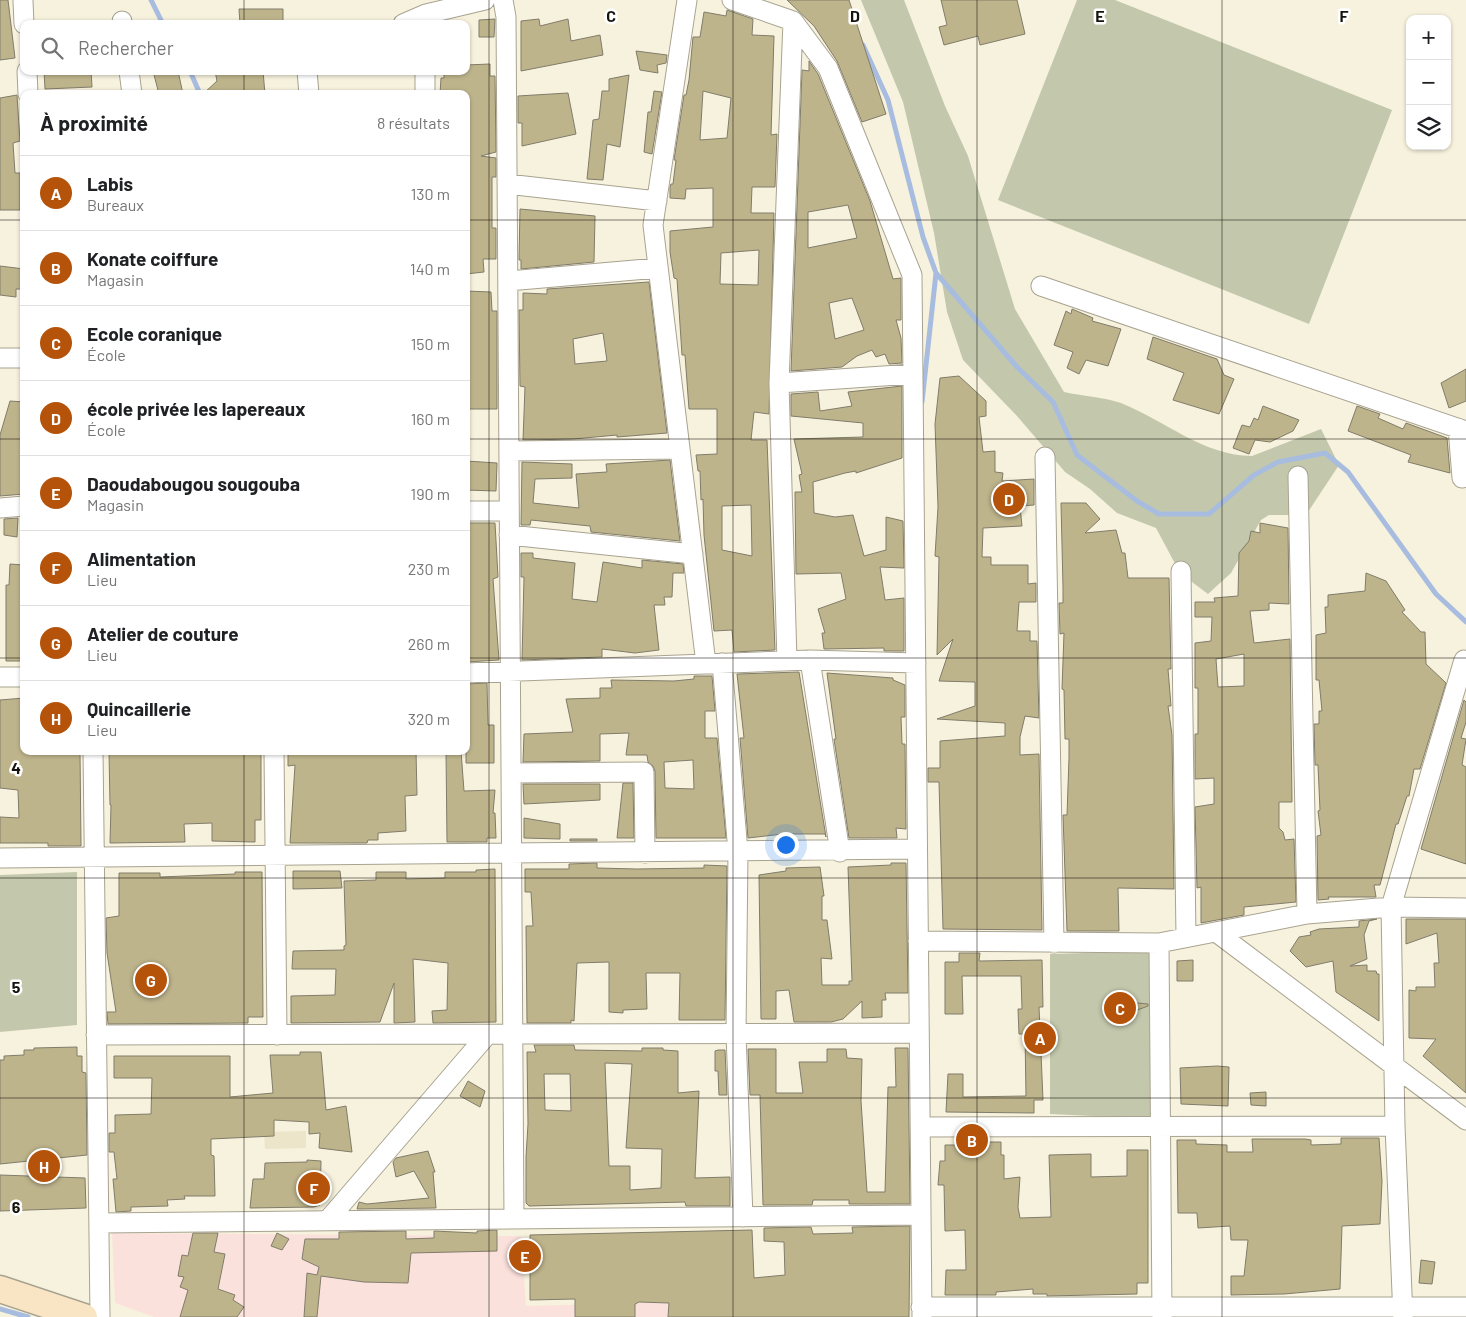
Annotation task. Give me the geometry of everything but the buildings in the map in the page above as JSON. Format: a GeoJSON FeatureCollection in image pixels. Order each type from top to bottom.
{"type":"FeatureCollection","features":[{"type":"Feature","properties":{"kind":"street"},"geometry":{"type":"LineString","coordinates":[[426,19],[485,0]]}},
{"type":"Feature","properties":{"kind":"street"},"geometry":{"type":"LineString","coordinates":[[503,0],[506,17],[514,1219]]}},
{"type":"Feature","properties":{"kind":"street"},"geometry":{"type":"LineString","coordinates":[[687,0],[653,225],[693,554],[714,664],[738,852],[736,1034],[743,1217]]}},
{"type":"Feature","properties":{"kind":"street"},"geometry":{"type":"LineString","coordinates":[[732,0],[793,21],[828,68],[912,275],[921,1312],[1403,1313],[1466,1307]]}},
{"type":"Feature","properties":{"kind":"street"},"geometry":{"type":"LineString","coordinates":[[24,1],[24,20]]}},
{"type":"Feature","properties":{"kind":"street"},"geometry":{"type":"LineString","coordinates":[[787,661],[779,383],[793,21]]}},
{"type":"Feature","properties":{"kind":"street"},"geometry":{"type":"LineString","coordinates":[[26,75],[28,90]]}},
{"type":"Feature","properties":{"kind":"street"},"geometry":{"type":"LineString","coordinates":[[130,75],[131,90]]}},
{"type":"Feature","properties":{"kind":"street"},"geometry":{"type":"LineString","coordinates":[[307,75],[309,90]]}},
{"type":"Feature","properties":{"kind":"street"},"geometry":{"type":"LineString","coordinates":[[425,75],[425,90]]}},
{"type":"Feature","properties":{"kind":"street"},"geometry":{"type":"LineString","coordinates":[[507,184],[657,201]]}},
{"type":"Feature","properties":{"kind":"street"},"geometry":{"type":"LineString","coordinates":[[508,281],[658,268]]}},
{"type":"Feature","properties":{"kind":"street"},"geometry":{"type":"LineString","coordinates":[[1042,286],[1462,430],[1462,478]]}},
{"type":"Feature","properties":{"kind":"street"},"geometry":{"type":"LineString","coordinates":[[0,358],[20,358]]}},
{"type":"Feature","properties":{"kind":"street"},"geometry":{"type":"LineString","coordinates":[[779,383],[913,374]]}},
{"type":"Feature","properties":{"kind":"street"},"geometry":{"type":"LineString","coordinates":[[509,451],[680,449]]}},
{"type":"Feature","properties":{"kind":"street"},"geometry":{"type":"LineString","coordinates":[[1045,457],[1054,943]]}},
{"type":"Feature","properties":{"kind":"street"},"geometry":{"type":"LineString","coordinates":[[1298,476],[1307,914]]}},
{"type":"Feature","properties":{"kind":"street"},"geometry":{"type":"LineString","coordinates":[[0,508],[20,506]]}},
{"type":"Feature","properties":{"kind":"street"},"geometry":{"type":"LineString","coordinates":[[470,511],[509,511]]}},
{"type":"Feature","properties":{"kind":"street"},"geometry":{"type":"LineString","coordinates":[[509,535],[693,554]]}},
{"type":"Feature","properties":{"kind":"street"},"geometry":{"type":"LineString","coordinates":[[1181,571],[1186,937]]}},
{"type":"Feature","properties":{"kind":"street"},"geometry":{"type":"LineString","coordinates":[[470,673],[510,673],[810,660],[916,663]]}},
{"type":"Feature","properties":{"kind":"street"},"geometry":{"type":"LineString","coordinates":[[810,660],[840,852]]}},
{"type":"Feature","properties":{"kind":"street"},"geometry":{"type":"LineString","coordinates":[[1403,1313],[1395,1126],[1391,907],[1464,660]]}},
{"type":"Feature","properties":{"kind":"street"},"geometry":{"type":"LineString","coordinates":[[0,677],[20,677]]}},
{"type":"Feature","properties":{"kind":"street"},"geometry":{"type":"LineString","coordinates":[[93,755],[100,1317]]}},
{"type":"Feature","properties":{"kind":"street"},"geometry":{"type":"LineString","coordinates":[[274,755],[277,1035]]}},
{"type":"Feature","properties":{"kind":"street"},"geometry":{"type":"LineString","coordinates":[[511,773],[644,772],[645,853]]}},
{"type":"Feature","properties":{"kind":"street"},"geometry":{"type":"LineString","coordinates":[[0,858],[840,852],[917,849]]}},
{"type":"Feature","properties":{"kind":"street"},"geometry":{"type":"LineString","coordinates":[[918,942],[1159,943],[1307,914],[1391,907],[1466,908]]}},
{"type":"Feature","properties":{"kind":"street"},"geometry":{"type":"LineString","coordinates":[[1216,932],[1466,1120]]}},
{"type":"Feature","properties":{"kind":"street"},"geometry":{"type":"LineString","coordinates":[[1159,943],[1162,1312]]}},
{"type":"Feature","properties":{"kind":"street"},"geometry":{"type":"LineString","coordinates":[[96,1035],[919,1033]]}},
{"type":"Feature","properties":{"kind":"street"},"geometry":{"type":"LineString","coordinates":[[327,1221],[487,1035]]}},
{"type":"Feature","properties":{"kind":"street"},"geometry":{"type":"LineString","coordinates":[[920,1127],[1395,1126]]}},
{"type":"Feature","properties":{"kind":"street"},"geometry":{"type":"LineString","coordinates":[[99,1224],[921,1215]]}},
{"type":"Feature","properties":{"kind":"street"},"geometry":{"type":"LineString","coordinates":[[0,1288],[75,1316]]}},
{"type":"Feature","properties":{"kind":"shaded area"},"geometry":{"type":"Polygon","coordinates":[[[306,1131],[306,1148],[265,1149],[264,1132],[306,1131]]]}},
{"type":"Feature","properties":{"kind":"shaded area"},"geometry":{"type":"Polygon","coordinates":[[[112,1233],[521,1236],[526,1306],[855,1297],[854,1317],[154,1317],[115,1303],[112,1233]]]}},
{"type":"Feature","properties":{"kind":"green space"},"geometry":{"type":"Polygon","coordinates":[[[861,0],[904,0],[945,106],[968,156],[1015,309],[1064,392],[1121,403],[1201,444],[1234,454],[1252,456],[1321,429],[1339,465],[1306,515],[1269,515],[1261,520],[1231,573],[1208,594],[1180,573],[1156,528],[1117,513],[1090,489],[1065,472],[1017,416],[963,360],[947,312],[934,233],[903,102],[861,0]]]}},
{"type":"Feature","properties":{"kind":"green space"},"geometry":{"type":"Polygon","coordinates":[[[1077,0],[1115,0],[1392,110],[1309,324],[998,200],[1077,0]]]}},
{"type":"Feature","properties":{"kind":"green space"},"geometry":{"type":"Polygon","coordinates":[[[77,872],[77,1025],[0,1032],[0,875],[77,872]]]}},
{"type":"Feature","properties":{"kind":"green space"},"geometry":{"type":"Polygon","coordinates":[[[1155,951],[1155,1119],[1050,1114],[1050,954],[1155,951]]]}},
{"type":"Feature","properties":{"kind":"waterway"},"geometry":{"type":"LineString","coordinates":[[151,0],[161,20]]}},
{"type":"Feature","properties":{"kind":"waterway"},"geometry":{"type":"LineString","coordinates":[[863,45],[888,100],[923,237],[936,273],[1017,367],[1053,402],[1077,455],[1137,501],[1159,514],[1209,514],[1254,475],[1278,462],[1325,453],[1348,472],[1436,594],[1466,622]]}},
{"type":"Feature","properties":{"kind":"waterway"},"geometry":{"type":"LineString","coordinates":[[192,75],[198,90]]}},
{"type":"Feature","properties":{"kind":"waterway"},"geometry":{"type":"LineString","coordinates":[[922,402],[936,273]]}},
{"type":"Feature","properties":{"kind":"waterway"},"geometry":{"type":"LineString","coordinates":[[0,1309],[28,1317]]}},
{"type":"Feature","properties":{"kind":"place","name":"école privée les lapereaux"},"geometry":{"type":"Point","coordinates":[1009,499]}},
{"type":"Feature","properties":{"kind":"place","name":"Atelier de couture"},"geometry":{"type":"Point","coordinates":[151,980]}},
{"type":"Feature","properties":{"kind":"place","name":"Ecole coranique"},"geometry":{"type":"Point","coordinates":[1120,1008]}},
{"type":"Feature","properties":{"kind":"place","name":"Labis"},"geometry":{"type":"Point","coordinates":[1040,1038]}},
{"type":"Feature","properties":{"kind":"place","name":"Konate coiffure"},"geometry":{"type":"Point","coordinates":[972,1140]}},
{"type":"Feature","properties":{"kind":"place","name":"Quincaillerie"},"geometry":{"type":"Point","coordinates":[44,1166]}},
{"type":"Feature","properties":{"kind":"place","name":"Alimentation"},"geometry":{"type":"Point","coordinates":[314,1188]}},
{"type":"Feature","properties":{"kind":"place","name":"Daoudabougou sougouba"},"geometry":{"type":"Point","coordinates":[525,1256]}}]}
